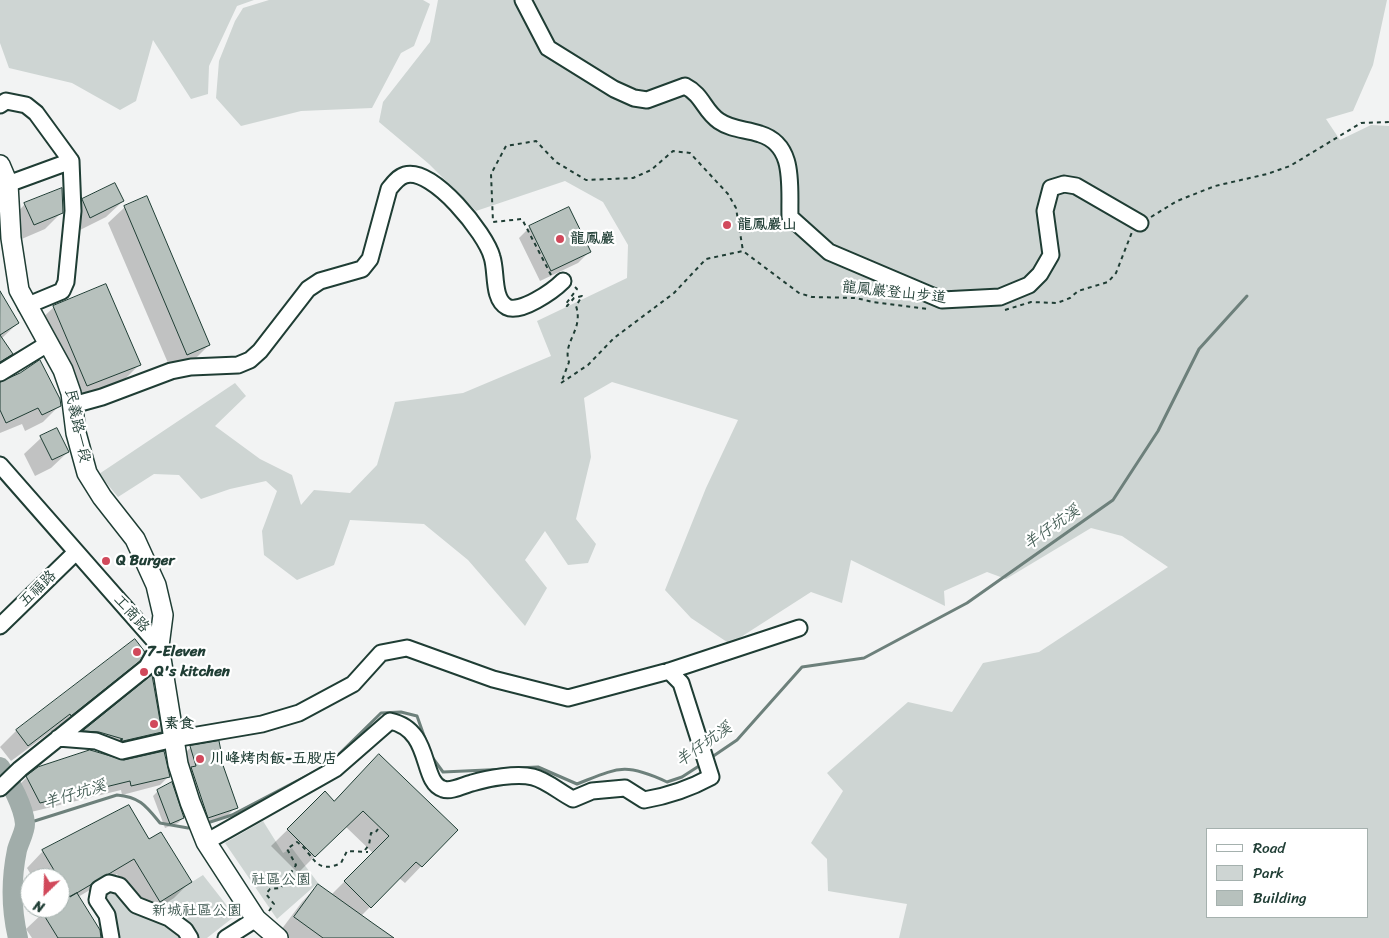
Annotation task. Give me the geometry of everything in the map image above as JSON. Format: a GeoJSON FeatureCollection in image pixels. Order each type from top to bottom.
{"type":"FeatureCollection","features":[{"type":"Feature","properties":{"kind":"main road","name":"民義路一段"},"geometry":{"type":"LineString","coordinates":[[0,165],[19,290],[26,306],[63,370],[73,404],[76,433],[87,473],[102,497],[135,539],[156,585],[162,615],[159,646],[181,774],[206,842],[258,921],[278,938]]}},
{"type":"Feature","properties":{"kind":"street"},"geometry":{"type":"LineString","coordinates":[[523,0],[548,48],[614,88],[634,98],[647,100],[685,86],[695,91],[718,120],[730,127],[761,134],[778,142],[787,159],[790,217],[830,252],[942,300],[1000,297],[1029,285],[1040,274],[1051,255],[1045,211],[1050,188],[1064,184],[1076,186],[1140,223]]}},
{"type":"Feature","properties":{"kind":"street"},"geometry":{"type":"LineString","coordinates":[[0,105],[6,101],[26,105],[36,114],[71,161],[72,211],[66,282],[62,291],[26,306]]}},
{"type":"Feature","properties":{"kind":"street"},"geometry":{"type":"LineString","coordinates":[[4,187],[71,161]]}},
{"type":"Feature","properties":{"kind":"street"},"geometry":{"type":"LineString","coordinates":[[73,404],[102,397],[172,371],[191,367],[238,365],[250,360],[308,289],[320,281],[362,269],[370,259],[388,189],[395,180],[406,174],[417,175],[438,187],[464,211],[492,256],[499,300],[505,306],[513,309],[523,306],[564,285]]}},
{"type":"Feature","properties":{"kind":"street"},"geometry":{"type":"LineString","coordinates":[[0,373],[49,343]]}},
{"type":"Feature","properties":{"kind":"street","name":"工商路"},"geometry":{"type":"LineString","coordinates":[[0,465],[159,646],[147,666],[0,788]]}},
{"type":"Feature","properties":{"kind":"street","name":"五福路"},"geometry":{"type":"LineString","coordinates":[[0,626],[76,552]]}},
{"type":"Feature","properties":{"kind":"street"},"geometry":{"type":"LineString","coordinates":[[58,738],[96,741],[122,751],[174,739],[262,724],[299,713],[353,684],[366,667],[381,653],[407,648],[494,680],[568,698],[669,672],[799,628]]}},
{"type":"Feature","properties":{"kind":"street"},"geometry":{"type":"LineString","coordinates":[[206,842],[335,769],[390,721],[404,724],[418,741],[423,748],[431,777],[442,789],[450,789],[490,778],[533,777],[573,800],[592,791],[625,788],[644,800],[663,797],[691,788],[711,777],[681,683],[669,672]]}},
{"type":"Feature","properties":{"kind":"street"},"geometry":{"type":"LineString","coordinates":[[111,938],[107,915],[97,900],[99,889],[109,883],[120,886],[136,905],[169,918],[185,930],[190,938]]}},
{"type":"Feature","properties":{"kind":"street"},"geometry":{"type":"LineString","coordinates":[[226,938],[258,921]]}},
{"type":"Feature","properties":{"kind":"path"},"geometry":{"type":"LineString","coordinates":[[1000,310],[1031,302],[1057,303],[1070,298],[1078,291],[1108,282],[1116,273],[1131,235],[1140,223],[1177,201],[1216,186],[1267,174],[1290,166],[1361,123],[1389,122]]}},
{"type":"Feature","properties":{"kind":"path"},"geometry":{"type":"LineString","coordinates":[[536,141],[556,162],[586,180],[633,178],[651,170],[673,151],[690,153],[728,194],[736,208],[743,251],[706,260],[674,293],[614,338],[588,365],[561,383],[562,376],[569,362],[568,347],[576,333],[578,312],[576,306],[582,296],[574,298],[567,306],[565,305],[577,289],[576,286],[564,285],[522,219],[493,222],[490,174],[506,146],[536,141]]}},
{"type":"Feature","properties":{"kind":"path","name":"龍鳳巖登山步道"},"geometry":{"type":"LineString","coordinates":[[743,251],[799,293],[812,298],[856,298],[872,302],[932,309]]}},
{"type":"Feature","properties":{"kind":"path"},"geometry":{"type":"LineString","coordinates":[[364,850],[369,845],[369,835],[378,829]]}},
{"type":"Feature","properties":{"kind":"path"},"geometry":{"type":"LineString","coordinates":[[258,921],[274,904],[266,894],[270,890],[281,888],[296,865],[287,848],[297,842],[315,863],[327,867],[341,864],[347,851],[364,850],[368,852]]}},
{"type":"Feature","properties":{"kind":"green space"},"geometry":{"type":"Polygon","coordinates":[[[0,0],[254,0],[237,6],[209,66],[208,94],[191,99],[153,40],[136,101],[120,110],[72,83],[9,68],[0,43],[0,0]]]}},
{"type":"Feature","properties":{"kind":"green space"},"geometry":{"type":"Polygon","coordinates":[[[269,0],[423,0],[430,4],[414,46],[401,53],[372,108],[301,111],[241,126],[216,98],[219,61],[235,21],[243,8],[269,0]]]}},
{"type":"Feature","properties":{"kind":"green space"},"geometry":{"type":"Polygon","coordinates":[[[438,0],[1387,0],[1373,65],[1353,111],[1326,119],[1340,140],[1371,125],[1389,126],[1389,938],[899,938],[907,904],[828,891],[827,859],[811,843],[843,791],[827,773],[908,702],[952,712],[983,663],[1039,652],[1168,567],[1122,536],[1091,528],[1006,579],[987,572],[944,591],[945,606],[851,560],[842,603],[811,592],[730,644],[691,618],[665,590],[706,488],[738,420],[612,382],[584,398],[591,457],[576,519],[596,544],[588,563],[568,565],[545,531],[525,560],[547,588],[525,626],[468,560],[424,524],[350,520],[334,565],[297,580],[264,555],[262,531],[277,491],[266,481],[230,489],[201,499],[179,475],[154,474],[118,497],[99,474],[235,383],[246,396],[215,426],[260,459],[292,475],[301,505],[314,490],[350,493],[377,465],[395,402],[463,393],[551,356],[537,321],[627,278],[628,245],[603,202],[565,181],[476,211],[429,164],[379,122],[383,102],[430,42],[438,0]]]}},
{"type":"Feature","properties":{"kind":"green space","name":"社區公園"},"geometry":{"type":"Polygon","coordinates":[[[263,821],[283,853],[292,848],[318,883],[277,919],[225,843],[263,821]]]}},
{"type":"Feature","properties":{"kind":"green space","name":"新城社區公園"},"geometry":{"type":"Polygon","coordinates":[[[203,875],[235,916],[207,938],[114,938],[102,892],[109,887],[128,903],[138,916],[203,875]]]}},
{"type":"Feature","properties":{"kind":"building"},"geometry":{"type":"Polygon","coordinates":[[[115,183],[124,201],[90,218],[82,199],[115,183]]]}},
{"type":"Feature","properties":{"kind":"building"},"geometry":{"type":"Polygon","coordinates":[[[62,188],[63,213],[34,225],[24,203],[62,188]]]}},
{"type":"Feature","properties":{"kind":"building"},"geometry":{"type":"Polygon","coordinates":[[[147,196],[210,345],[187,355],[124,206],[147,196]]]}},
{"type":"Feature","properties":{"kind":"building","name":"龍鳳巖"},"geometry":{"type":"Polygon","coordinates":[[[569,207],[591,252],[551,271],[529,226],[569,207]]]}},
{"type":"Feature","properties":{"kind":"building"},"geometry":{"type":"Polygon","coordinates":[[[106,284],[141,365],[87,386],[53,306],[106,284]]]}},
{"type":"Feature","properties":{"kind":"building"},"geometry":{"type":"Polygon","coordinates":[[[0,291],[19,323],[0,335],[0,291]]]}},
{"type":"Feature","properties":{"kind":"building"},"geometry":{"type":"Polygon","coordinates":[[[0,335],[13,354],[0,362],[0,335]]]}},
{"type":"Feature","properties":{"kind":"building"},"geometry":{"type":"Polygon","coordinates":[[[40,360],[60,399],[61,406],[42,415],[38,408],[6,423],[0,410],[0,382],[20,373],[40,360]]]}},
{"type":"Feature","properties":{"kind":"building"},"geometry":{"type":"Polygon","coordinates":[[[57,428],[69,452],[52,460],[40,436],[57,428]]]}},
{"type":"Feature","properties":{"kind":"building"},"geometry":{"type":"Polygon","coordinates":[[[135,639],[145,652],[140,661],[71,716],[70,714],[28,746],[16,730],[135,639]]]}},
{"type":"Feature","properties":{"kind":"building"},"geometry":{"type":"Polygon","coordinates":[[[152,675],[162,732],[123,741],[120,740],[123,739],[99,732],[83,731],[152,675]]]}},
{"type":"Feature","properties":{"kind":"building"},"geometry":{"type":"Polygon","coordinates":[[[219,741],[221,751],[218,751],[238,808],[208,818],[191,767],[196,766],[190,746],[219,741]]]}},
{"type":"Feature","properties":{"kind":"building"},"geometry":{"type":"Polygon","coordinates":[[[90,750],[124,760],[164,751],[170,777],[131,786],[130,781],[40,803],[26,776],[38,767],[90,750]]]}},
{"type":"Feature","properties":{"kind":"building"},"geometry":{"type":"Polygon","coordinates":[[[379,754],[458,830],[422,867],[416,862],[371,908],[344,881],[389,836],[363,811],[315,857],[287,829],[325,791],[334,801],[379,754]]]}},
{"type":"Feature","properties":{"kind":"building"},"geometry":{"type":"Polygon","coordinates":[[[172,782],[184,818],[170,824],[157,790],[172,782]]]}},
{"type":"Feature","properties":{"kind":"building"},"geometry":{"type":"Polygon","coordinates":[[[129,805],[149,839],[161,832],[192,882],[160,902],[134,859],[70,897],[70,868],[53,868],[42,850],[129,805]]]}},
{"type":"Feature","properties":{"kind":"building"},"geometry":{"type":"Polygon","coordinates":[[[318,884],[394,938],[323,938],[294,917],[318,884]]]}},
{"type":"Feature","properties":{"kind":"building"},"geometry":{"type":"Polygon","coordinates":[[[77,893],[100,930],[101,938],[58,938],[46,918],[70,918],[70,897],[77,893]]]}},
{"type":"Feature","properties":{"kind":"waterway","name":"羊仔坑溪"},"geometry":{"type":"LineString","coordinates":[[709,759],[737,740],[802,667],[864,658],[967,603],[1113,500],[1158,431],[1199,349],[1247,296]]}},
{"type":"Feature","properties":{"kind":"waterway","name":"羊仔坑溪"},"geometry":{"type":"LineString","coordinates":[[328,765],[381,713],[401,712],[417,716],[428,747]]}},
{"type":"Feature","properties":{"kind":"waterway","name":"羊仔坑溪"},"geometry":{"type":"LineString","coordinates":[[432,757],[443,772],[508,769]]}},
{"type":"Feature","properties":{"kind":"waterway","name":"羊仔坑溪"},"geometry":{"type":"LineString","coordinates":[[517,768],[538,767],[577,784],[602,774],[621,770],[641,772],[667,782],[682,777],[702,764]]}},
{"type":"Feature","properties":{"kind":"waterway"},"geometry":{"type":"LineString","coordinates":[[0,767],[16,794],[25,824],[17,850],[13,883],[13,905],[18,938]]}},
{"type":"Feature","properties":{"kind":"waterway","name":"羊仔坑溪"},"geometry":{"type":"LineString","coordinates":[[204,824],[232,815],[316,771]]}},
{"type":"Feature","properties":{"kind":"waterway","name":"羊仔坑溪"},"geometry":{"type":"LineString","coordinates":[[25,824],[117,795],[142,803],[160,823],[188,828],[193,827]]}},
{"type":"Feature","properties":{"kind":"place","name":"龍鳳巖山"},"geometry":{"type":"Point","coordinates":[727,225]}},
{"type":"Feature","properties":{"kind":"place","name":"龍鳳巖"},"geometry":{"type":"Point","coordinates":[560,239]}},
{"type":"Feature","properties":{"kind":"place","name":"Q Burger"},"geometry":{"type":"Point","coordinates":[106,561]}},
{"type":"Feature","properties":{"kind":"place","name":"7-Eleven"},"geometry":{"type":"Point","coordinates":[137,652]}},
{"type":"Feature","properties":{"kind":"place","name":"Q's kitchen"},"geometry":{"type":"Point","coordinates":[144,672]}},
{"type":"Feature","properties":{"kind":"place","name":"素食"},"geometry":{"type":"Point","coordinates":[154,724]}},
{"type":"Feature","properties":{"kind":"place","name":"川峰烤肉飯-五股店"},"geometry":{"type":"Point","coordinates":[200,759]}}]}
